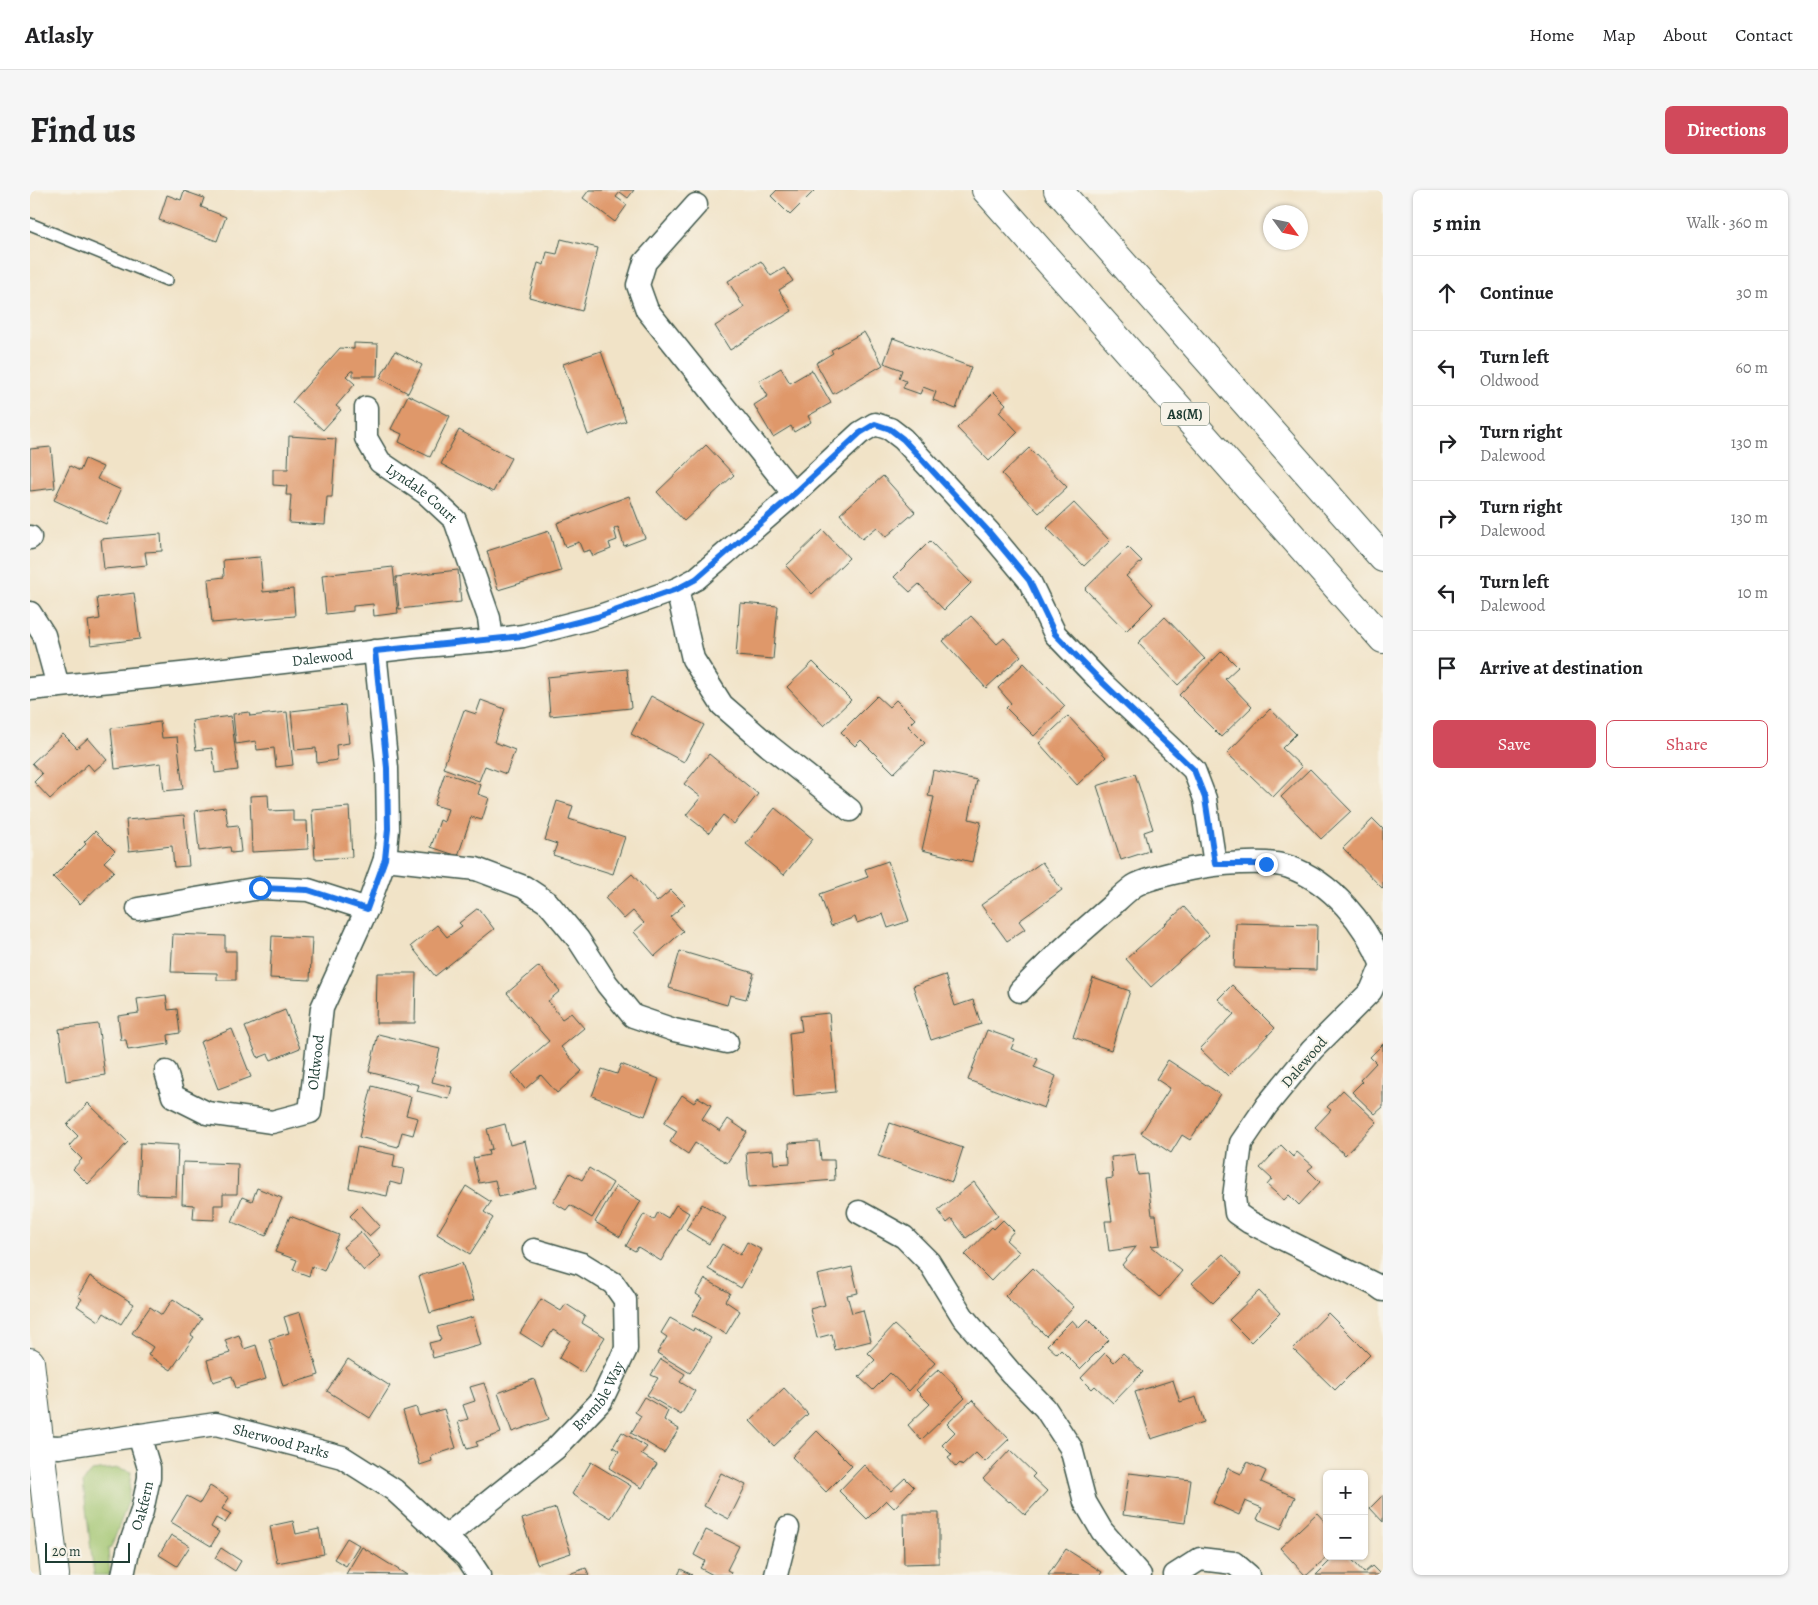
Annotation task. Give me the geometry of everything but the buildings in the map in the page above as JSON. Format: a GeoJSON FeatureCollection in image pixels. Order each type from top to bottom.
{"type":"FeatureCollection","features":[{"type":"Feature","properties":{"kind":"main road","name":"A8(M)"},"geometry":{"type":"LineString","coordinates":[[986,190],[1383,639]]}},
{"type":"Feature","properties":{"kind":"main road"},"geometry":{"type":"LineString","coordinates":[[1058,190],[1383,558]]}},
{"type":"Feature","properties":{"kind":"main road"},"geometry":{"type":"LineString","coordinates":[[30,1362],[55,1575]]}},
{"type":"Feature","properties":{"kind":"street"},"geometry":{"type":"LineString","coordinates":[[696,205],[645,262],[638,285],[647,310],[794,494]]}},
{"type":"Feature","properties":{"kind":"street","name":"Lyndale Court"},"geometry":{"type":"LineString","coordinates":[[366,408],[366,438],[380,462],[427,494],[455,520],[489,618],[492,640]]}},
{"type":"Feature","properties":{"kind":"street","name":"Dalewood"},"geometry":{"type":"LineString","coordinates":[[30,689],[492,640],[523,636],[597,617],[677,589],[696,579],[794,494],[860,433],[875,424],[890,429],[903,439],[989,532],[1029,580],[1055,634],[1194,770],[1205,798],[1215,864]]}},
{"type":"Feature","properties":{"kind":"street"},"geometry":{"type":"LineString","coordinates":[[677,589],[693,659],[722,705],[850,810]]}},
{"type":"Feature","properties":{"kind":"street"},"geometry":{"type":"LineString","coordinates":[[30,613],[44,635],[58,686]]}},
{"type":"Feature","properties":{"kind":"street","name":"Oldwood"},"geometry":{"type":"LineString","coordinates":[[166,1072],[172,1096],[207,1113],[272,1122],[310,1112],[322,1008],[367,909],[385,859],[388,829],[387,768],[375,651]]}},
{"type":"Feature","properties":{"kind":"street"},"geometry":{"type":"LineString","coordinates":[[385,859],[476,869],[524,887],[548,903],[578,939],[607,984],[633,1016],[674,1030],[727,1042]]}},
{"type":"Feature","properties":{"kind":"street","name":"Dalewood"},"geometry":{"type":"LineString","coordinates":[[1020,991],[1066,945],[1135,885],[1176,872],[1215,864],[1288,866],[1322,883],[1353,914],[1376,951],[1382,966],[1377,997],[1312,1050],[1267,1105],[1241,1143],[1234,1197],[1236,1213],[1249,1222],[1376,1284],[1383,1290]]}},
{"type":"Feature","properties":{"kind":"street"},"geometry":{"type":"LineString","coordinates":[[138,909],[260,888],[308,890],[367,909]]}},
{"type":"Feature","properties":{"kind":"street"},"geometry":{"type":"LineString","coordinates":[[859,1212],[904,1237],[929,1262],[963,1317],[1011,1373],[1045,1408],[1071,1448],[1085,1502],[1102,1532],[1140,1575]]}},
{"type":"Feature","properties":{"kind":"street","name":"Bramble Way"},"geometry":{"type":"LineString","coordinates":[[445,1537],[556,1448],[601,1401],[626,1349],[625,1300],[613,1283],[582,1264],[534,1250]]}},
{"type":"Feature","properties":{"kind":"street","name":"Sherwood Parks"},"geometry":{"type":"LineString","coordinates":[[40,1446],[59,1447],[216,1424],[342,1456],[394,1490],[467,1557],[478,1575]]}},
{"type":"Feature","properties":{"kind":"street","name":"Oakfern"},"geometry":{"type":"LineString","coordinates":[[123,1575],[128,1551],[142,1511],[149,1478],[139,1435]]}},
{"type":"Feature","properties":{"kind":"street"},"geometry":{"type":"LineString","coordinates":[[776,1575],[788,1528]]}},
{"type":"Feature","properties":{"kind":"street"},"geometry":{"type":"LineString","coordinates":[[1175,1575],[1200,1559],[1234,1563],[1248,1575]]}},
{"type":"Feature","properties":{"kind":"lane"},"geometry":{"type":"LineString","coordinates":[[30,224],[168,280]]}},
{"type":"Feature","properties":{"kind":"green space"},"geometry":{"type":"Polygon","coordinates":[[[119,1468],[131,1472],[128,1502],[111,1548],[108,1549],[110,1575],[94,1575],[83,1483],[91,1471],[119,1468]]]}},
{"type":"Feature","properties":{"kind":"route"},"geometry":{"type":"LineString","coordinates":[[260,888],[308,890],[367,909],[385,859],[388,829],[387,768],[375,651],[523,636],[597,617],[677,589],[696,579],[794,494],[860,433],[875,424],[890,429],[903,439],[989,532],[1029,580],[1055,634],[1194,770],[1205,798],[1215,864],[1266,864]]}}]}
